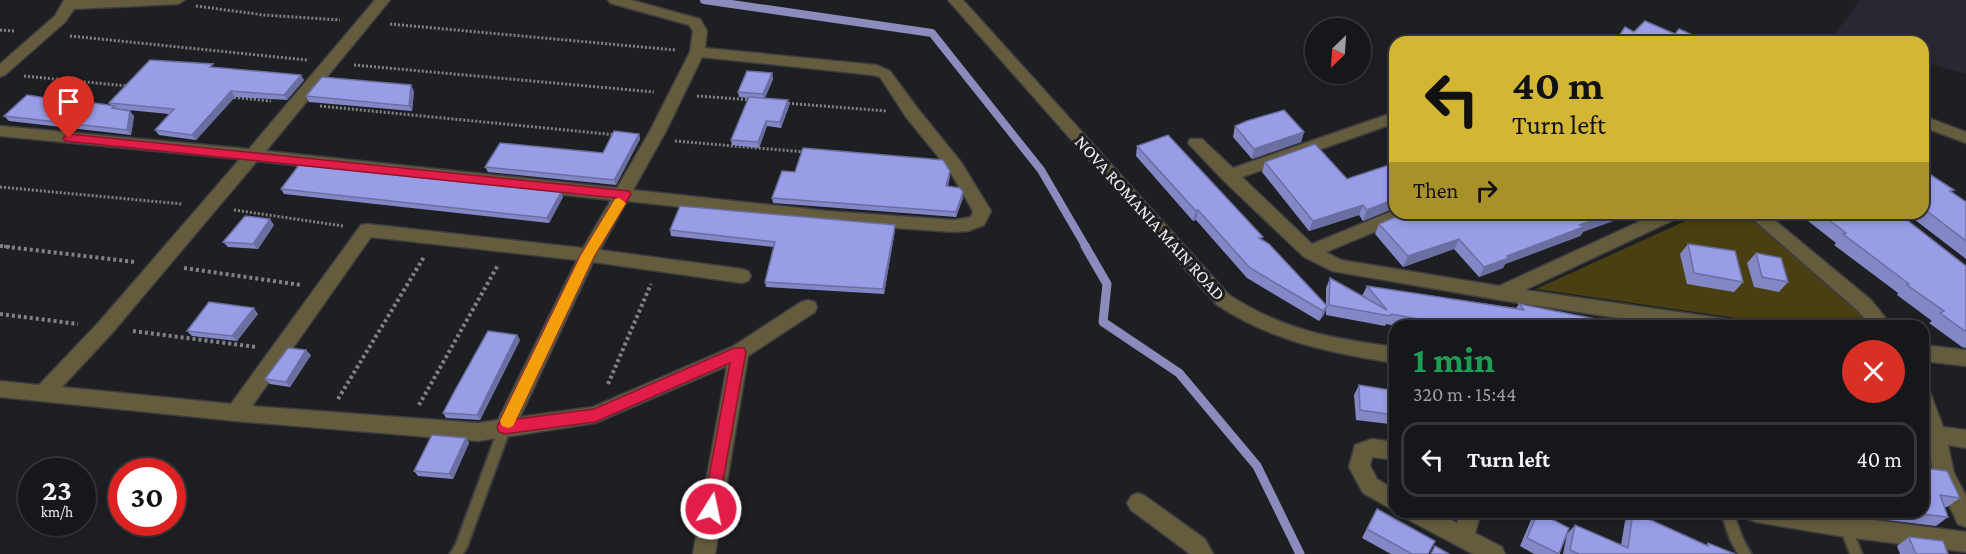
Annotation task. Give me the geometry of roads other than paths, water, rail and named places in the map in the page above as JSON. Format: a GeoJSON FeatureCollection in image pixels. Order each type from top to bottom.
{"type":"FeatureCollection","features":[{"type":"Feature","properties":{"kind":"street"},"geometry":{"type":"LineString","coordinates":[[0,72],[60,19],[70,2],[178,0]]}},
{"type":"Feature","properties":{"kind":"street"},"geometry":{"type":"LineString","coordinates":[[43,394],[106,327],[333,63],[364,21],[383,0]]}},
{"type":"Feature","properties":{"kind":"street"},"geometry":{"type":"LineString","coordinates":[[505,427],[588,255],[654,139],[697,52],[700,31],[695,22],[615,0]]}},
{"type":"Feature","properties":{"kind":"street","name":"NOVA ROMANIA MAIN ROAD"},"geometry":{"type":"LineString","coordinates":[[955,0],[1223,300],[1244,315],[1299,339],[1389,354]]}},
{"type":"Feature","properties":{"kind":"street"},"geometry":{"type":"LineString","coordinates":[[0,132],[254,155],[828,217],[954,226],[968,225],[978,221],[982,211],[955,166],[912,113],[885,74],[876,70],[697,52]]}},
{"type":"Feature","properties":{"kind":"street"},"geometry":{"type":"LineString","coordinates":[[1229,176],[1389,119]]}},
{"type":"Feature","properties":{"kind":"street"},"geometry":{"type":"LineString","coordinates":[[1929,123],[1966,138]]}},
{"type":"Feature","properties":{"kind":"street"},"geometry":{"type":"LineString","coordinates":[[1196,143],[1310,252],[1338,266],[1685,320]]}},
{"type":"Feature","properties":{"kind":"street"},"geometry":{"type":"LineString","coordinates":[[1310,252],[1390,219]]}},
{"type":"Feature","properties":{"kind":"street"},"geometry":{"type":"LineString","coordinates":[[1500,293],[1661,219]]}},
{"type":"Feature","properties":{"kind":"street"},"geometry":{"type":"LineString","coordinates":[[1762,219],[1864,304],[1878,320]]}},
{"type":"Feature","properties":{"kind":"street"},"geometry":{"type":"LineString","coordinates":[[236,413],[367,230],[588,255],[742,276]]}},
{"type":"Feature","properties":{"kind":"street"},"geometry":{"type":"LineString","coordinates":[[0,389],[236,413],[478,432],[595,416],[739,352],[808,307]]}},
{"type":"Feature","properties":{"kind":"street"},"geometry":{"type":"LineString","coordinates":[[704,554],[739,352]]}},
{"type":"Feature","properties":{"kind":"street"},"geometry":{"type":"LineString","coordinates":[[1929,354],[1966,358]]}},
{"type":"Feature","properties":{"kind":"street"},"geometry":{"type":"LineString","coordinates":[[1966,439],[1930,433],[1944,474],[1966,517]]}},
{"type":"Feature","properties":{"kind":"street"},"geometry":{"type":"LineString","coordinates":[[1389,450],[1372,448],[1362,451],[1359,468],[1370,486],[1389,497]]}},
{"type":"Feature","properties":{"kind":"street"},"geometry":{"type":"LineString","coordinates":[[1138,503],[1197,546],[1202,554]]}},
{"type":"Feature","properties":{"kind":"street"},"geometry":{"type":"LineString","coordinates":[[1427,518],[1494,554]]}},
{"type":"Feature","properties":{"kind":"street"},"geometry":{"type":"LineString","coordinates":[[1463,537],[1469,518]]}},
{"type":"Feature","properties":{"kind":"street"},"geometry":{"type":"LineString","coordinates":[[1792,518],[1966,542]]}},
{"type":"Feature","properties":{"kind":"lane"},"geometry":{"type":"LineString","coordinates":[[456,554],[461,547],[505,427]]}},
{"type":"Feature","properties":{"kind":"lane"},"geometry":{"type":"LineString","coordinates":[[1729,518],[1736,539],[1745,554]]}},
{"type":"Feature","properties":{"kind":"lane"},"geometry":{"type":"LineString","coordinates":[[1846,527],[1856,554]]}},
{"type":"Feature","properties":{"kind":"waterway"},"geometry":{"type":"LineString","coordinates":[[704,0],[932,33],[1041,170],[1086,247]]}},
{"type":"Feature","properties":{"kind":"waterway"},"geometry":{"type":"LineString","coordinates":[[1085,246],[1107,284],[1103,322],[1179,373],[1257,466],[1300,554]]}}]}
